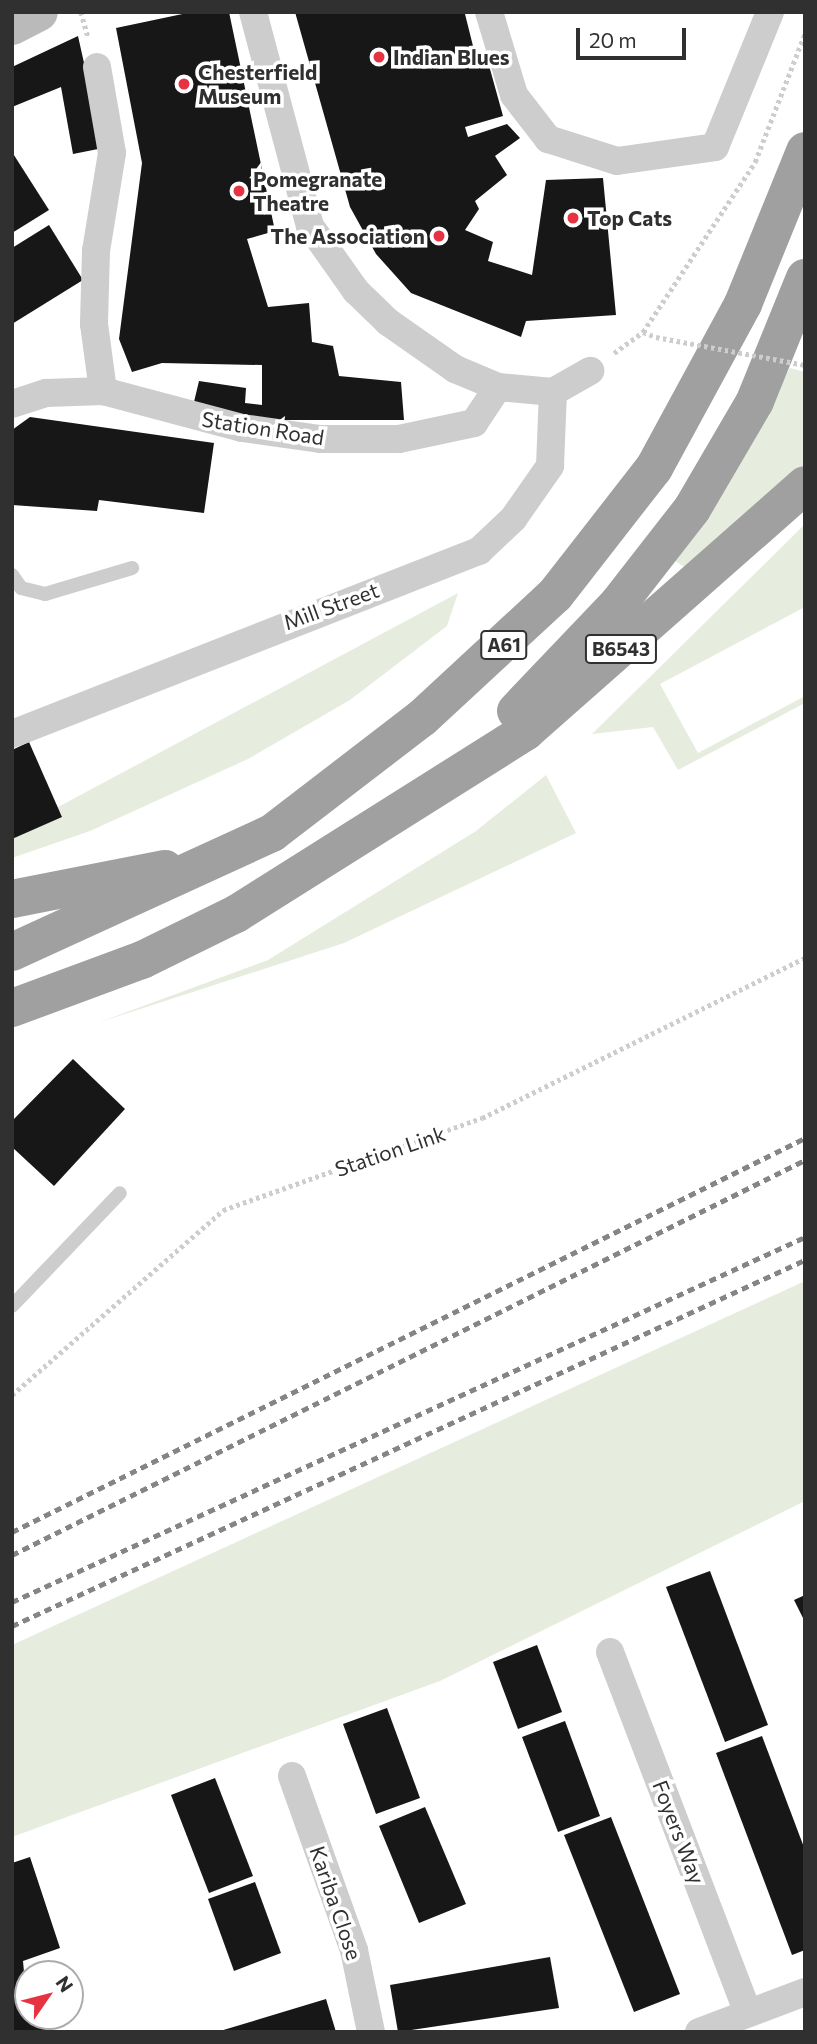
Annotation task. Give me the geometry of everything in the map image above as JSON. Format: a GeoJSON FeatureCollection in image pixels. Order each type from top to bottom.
{"type":"FeatureCollection","features":[{"type":"Feature","properties":{"kind":"highway","name":"A61"},"geometry":{"type":"LineString","coordinates":[[12,952],[272,832],[390,744],[547,604],[603,540],[654,468],[743,304],[805,151]]}},
{"type":"Feature","properties":{"kind":"highway","name":"A61"},"geometry":{"type":"LineString","coordinates":[[12,1008],[142,960],[236,914],[423,794],[562,664],[664,548],[755,401],[805,278]]}},
{"type":"Feature","properties":{"kind":"highway","name":"B6543"},"geometry":{"type":"LineString","coordinates":[[423,794],[525,733],[805,485]]}},
{"type":"Feature","properties":{"kind":"highway"},"geometry":{"type":"LineString","coordinates":[[12,899],[216,860]]}},
{"type":"Feature","properties":{"kind":"main road"},"geometry":{"type":"LineString","coordinates":[[12,26],[39,12]]}},
{"type":"Feature","properties":{"kind":"street"},"geometry":{"type":"LineString","coordinates":[[253,12],[310,226],[327,256],[388,322],[455,369],[498,387],[554,392],[590,371]]}},
{"type":"Feature","properties":{"kind":"street"},"geometry":{"type":"LineString","coordinates":[[489,12],[514,95],[548,139],[617,162],[702,159],[715,147],[770,12]]}},
{"type":"Feature","properties":{"kind":"street"},"geometry":{"type":"LineString","coordinates":[[97,67],[112,153],[96,251],[94,324],[103,391]]}},
{"type":"Feature","properties":{"kind":"street","name":"Station Road"},"geometry":{"type":"LineString","coordinates":[[12,404],[46,393],[103,391],[242,428],[360,439],[399,439],[474,422],[498,387]]}},
{"type":"Feature","properties":{"kind":"street","name":"Mill Street"},"geometry":{"type":"LineString","coordinates":[[12,734],[479,551],[513,519],[550,466],[554,392]]}},
{"type":"Feature","properties":{"kind":"street","name":"Foyers Way"},"geometry":{"type":"LineString","coordinates":[[610,1652],[748,2013]]}},
{"type":"Feature","properties":{"kind":"street","name":"Kariba Close"},"geometry":{"type":"LineString","coordinates":[[292,1776],[354,1950],[371,2032]]}},
{"type":"Feature","properties":{"kind":"street"},"geometry":{"type":"LineString","coordinates":[[699,2032],[805,1992]]}},
{"type":"Feature","properties":{"kind":"lane"},"geometry":{"type":"LineString","coordinates":[[12,575],[21,588],[45,594],[132,568]]}},
{"type":"Feature","properties":{"kind":"lane"},"geometry":{"type":"LineString","coordinates":[[12,1306],[120,1193]]}},
{"type":"Feature","properties":{"kind":"path"},"geometry":{"type":"LineString","coordinates":[[805,33],[755,162],[643,332],[656,337],[805,365]]}},
{"type":"Feature","properties":{"kind":"path","name":"Station Link"},"geometry":{"type":"LineString","coordinates":[[12,1395],[223,1210],[482,1118],[805,958]]}},
{"type":"Feature","properties":{"kind":"green space"},"geometry":{"type":"Polygon","coordinates":[[[790,368],[805,372],[805,464],[687,569],[671,558],[736,467],[790,368]]]}},
{"type":"Feature","properties":{"kind":"green space"},"geometry":{"type":"Polygon","coordinates":[[[805,524],[805,607],[660,684],[698,753],[805,696],[805,703],[678,770],[653,727],[592,734],[805,524]]]}},
{"type":"Feature","properties":{"kind":"green space"},"geometry":{"type":"Polygon","coordinates":[[[458,593],[447,626],[350,700],[248,759],[90,831],[12,858],[12,839],[62,816],[58,807],[458,593]]]}},
{"type":"Feature","properties":{"kind":"green space"},"geometry":{"type":"Polygon","coordinates":[[[546,775],[576,833],[344,943],[97,1023],[268,960],[476,831],[546,775]]]}},
{"type":"Feature","properties":{"kind":"green space"},"geometry":{"type":"Polygon","coordinates":[[[805,1281],[805,1501],[440,1681],[12,1837],[12,1645],[805,1281]]]}},
{"type":"Feature","properties":{"kind":"building"},"geometry":{"type":"Polygon","coordinates":[[[192,12],[229,12],[275,231],[247,239],[268,307],[309,303],[312,342],[333,346],[339,376],[401,382],[404,420],[266,420],[193,406],[199,381],[246,388],[245,403],[262,405],[262,365],[162,363],[132,372],[119,339],[142,163],[116,28],[192,12]]]}},
{"type":"Feature","properties":{"kind":"building"},"geometry":{"type":"Polygon","coordinates":[[[295,12],[465,14],[475,54],[485,51],[503,116],[465,127],[468,137],[507,124],[520,138],[495,156],[507,175],[475,201],[479,209],[465,230],[493,242],[488,261],[532,275],[546,180],[603,178],[616,315],[526,321],[521,337],[411,293],[376,254],[350,207],[295,12]]]}},
{"type":"Feature","properties":{"kind":"building"},"geometry":{"type":"Polygon","coordinates":[[[78,36],[103,148],[73,154],[61,87],[12,107],[12,67],[78,36]]]}},
{"type":"Feature","properties":{"kind":"building"},"geometry":{"type":"Polygon","coordinates":[[[12,152],[49,210],[12,233],[12,152]]]}},
{"type":"Feature","properties":{"kind":"building"},"geometry":{"type":"Polygon","coordinates":[[[49,225],[83,280],[12,324],[12,248],[49,225]]]}},
{"type":"Feature","properties":{"kind":"building"},"geometry":{"type":"Polygon","coordinates":[[[30,417],[214,443],[204,513],[99,500],[97,511],[12,505],[12,430],[30,417]]]}},
{"type":"Feature","properties":{"kind":"building"},"geometry":{"type":"Polygon","coordinates":[[[29,742],[62,817],[12,839],[12,750],[29,742]]]}},
{"type":"Feature","properties":{"kind":"building"},"geometry":{"type":"Polygon","coordinates":[[[73,1059],[125,1109],[54,1186],[12,1147],[12,1121],[73,1059]]]}},
{"type":"Feature","properties":{"kind":"building"},"geometry":{"type":"Polygon","coordinates":[[[710,1571],[768,1725],[725,1742],[666,1587],[710,1571]]]}},
{"type":"Feature","properties":{"kind":"building"},"geometry":{"type":"Polygon","coordinates":[[[805,1595],[805,1622],[794,1600],[805,1595]]]}},
{"type":"Feature","properties":{"kind":"building"},"geometry":{"type":"Polygon","coordinates":[[[537,1645],[562,1712],[518,1729],[493,1662],[537,1645]]]}},
{"type":"Feature","properties":{"kind":"building"},"geometry":{"type":"Polygon","coordinates":[[[387,1708],[420,1798],[376,1814],[343,1724],[387,1708]]]}},
{"type":"Feature","properties":{"kind":"building"},"geometry":{"type":"Polygon","coordinates":[[[565,1721],[600,1816],[558,1832],[522,1737],[565,1721]]]}},
{"type":"Feature","properties":{"kind":"building"},"geometry":{"type":"Polygon","coordinates":[[[762,1736],[805,1850],[805,1950],[792,1955],[716,1753],[762,1736]]]}},
{"type":"Feature","properties":{"kind":"building"},"geometry":{"type":"Polygon","coordinates":[[[215,1778],[253,1876],[209,1893],[171,1795],[215,1778]]]}},
{"type":"Feature","properties":{"kind":"building"},"geometry":{"type":"Polygon","coordinates":[[[425,1807],[466,1904],[419,1923],[379,1826],[425,1807]]]}},
{"type":"Feature","properties":{"kind":"building"},"geometry":{"type":"Polygon","coordinates":[[[611,1817],[680,1994],[634,2012],[564,1835],[611,1817]]]}},
{"type":"Feature","properties":{"kind":"building"},"geometry":{"type":"Polygon","coordinates":[[[30,1857],[60,1948],[26,1960],[14,1960],[14,2030],[46,2032],[12,2032],[12,1863],[30,1857]]]}},
{"type":"Feature","properties":{"kind":"building"},"geometry":{"type":"Polygon","coordinates":[[[255,1882],[281,1953],[234,1971],[208,1899],[255,1882]]]}},
{"type":"Feature","properties":{"kind":"building"},"geometry":{"type":"Polygon","coordinates":[[[550,1957],[559,2008],[398,2032],[390,1985],[550,1957]]]}},
{"type":"Feature","properties":{"kind":"building"},"geometry":{"type":"Polygon","coordinates":[[[326,1999],[336,2032],[220,2032],[220,2031],[326,1999]]]}},
{"type":"Feature","properties":{"kind":"railway"},"geometry":{"type":"LineString","coordinates":[[12,1532],[805,1138]]}},
{"type":"Feature","properties":{"kind":"railway"},"geometry":{"type":"LineString","coordinates":[[12,1555],[805,1160]]}},
{"type":"Feature","properties":{"kind":"railway"},"geometry":{"type":"LineString","coordinates":[[12,1602],[805,1237]]}},
{"type":"Feature","properties":{"kind":"railway"},"geometry":{"type":"LineString","coordinates":[[12,1626],[805,1260]]}},
{"type":"Feature","properties":{"kind":"place","name":"Indian Blues"},"geometry":{"type":"Point","coordinates":[379,57]}},
{"type":"Feature","properties":{"kind":"place","name":"Chesterfield Museum"},"geometry":{"type":"Point","coordinates":[184,84]}},
{"type":"Feature","properties":{"kind":"place","name":"Pomegranate Theatre"},"geometry":{"type":"Point","coordinates":[239,191]}},
{"type":"Feature","properties":{"kind":"place","name":"Top Cats"},"geometry":{"type":"Point","coordinates":[573,218]}},
{"type":"Feature","properties":{"kind":"place","name":"The Association"},"geometry":{"type":"Point","coordinates":[439,236]}}]}
